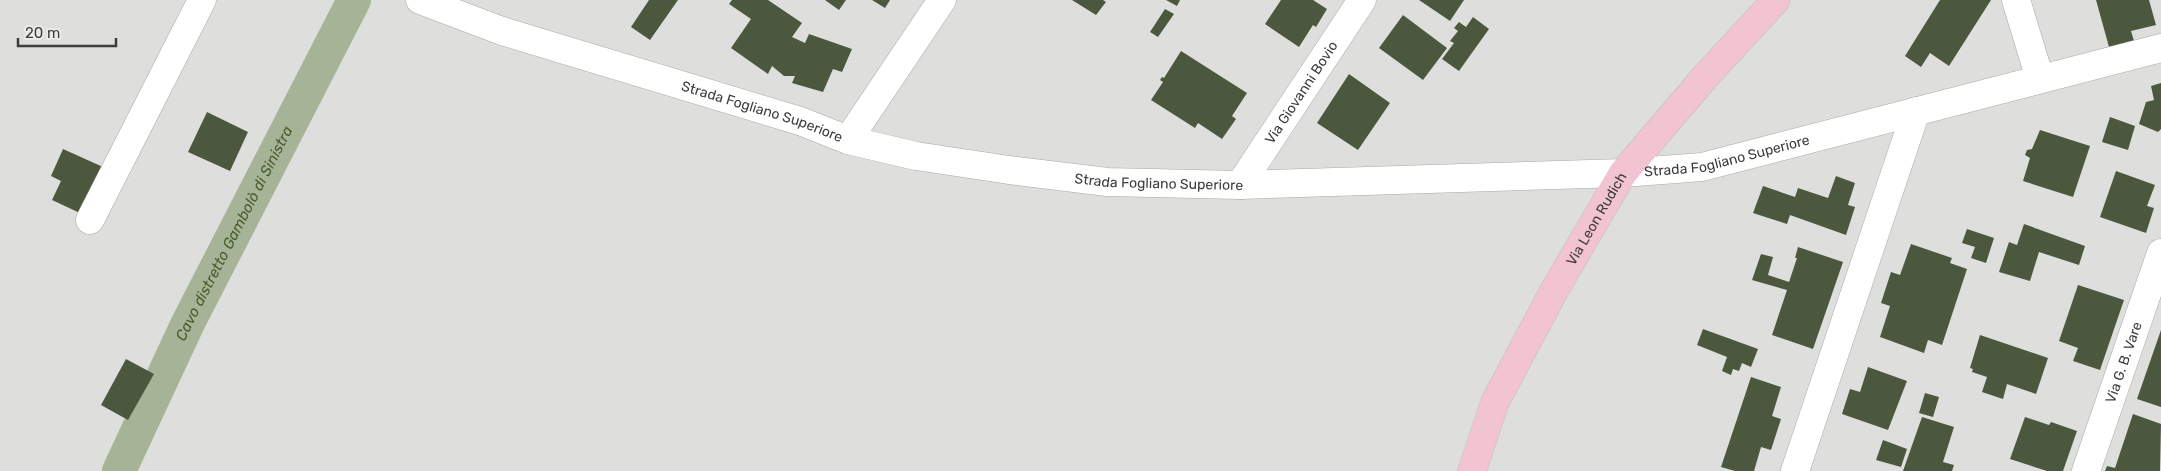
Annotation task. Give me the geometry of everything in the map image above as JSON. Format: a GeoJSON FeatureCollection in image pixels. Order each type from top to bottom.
{"type":"FeatureCollection","features":[{"type":"Feature","properties":{"kind":"main road","name":"Via Leon Rudich"},"geometry":{"type":"LineString","coordinates":[[1472,471],[1495,402],[1555,289],[1622,173],[1705,77],[1776,0]]}},
{"type":"Feature","properties":{"kind":"street"},"geometry":{"type":"LineString","coordinates":[[90,220],[202,0]]}},
{"type":"Feature","properties":{"kind":"street","name":"Strada Fogliano Superiore"},"geometry":{"type":"LineString","coordinates":[[420,0],[502,31],[800,121],[848,140],[916,156],[1107,182],[1240,185],[1622,173],[1702,167],[2161,48]]}},
{"type":"Feature","properties":{"kind":"street"},"geometry":{"type":"LineString","coordinates":[[848,140],[942,0]]}},
{"type":"Feature","properties":{"kind":"street","name":"Via Giovanni Bovio"},"geometry":{"type":"LineString","coordinates":[[1240,185],[1362,0]]}},
{"type":"Feature","properties":{"kind":"street"},"geometry":{"type":"LineString","coordinates":[[2016,0],[2040,79]]}},
{"type":"Feature","properties":{"kind":"street"},"geometry":{"type":"LineString","coordinates":[[1796,471],[1916,112]]}},
{"type":"Feature","properties":{"kind":"street","name":"Via G. B. Vare"},"geometry":{"type":"LineString","coordinates":[[2086,471],[2161,253]]}},
{"type":"Feature","properties":{"kind":"building"},"geometry":{"type":"Polygon","coordinates":[[[649,0],[678,0],[650,40],[631,27],[649,0]]]}},
{"type":"Feature","properties":{"kind":"building"},"geometry":{"type":"Polygon","coordinates":[[[732,0],[768,0],[802,23],[792,37],[805,43],[809,34],[852,49],[842,72],[833,69],[823,92],[792,83],[795,76],[784,76],[772,66],[768,74],[731,48],[751,19],[729,4],[732,0]]]}},
{"type":"Feature","properties":{"kind":"building"},"geometry":{"type":"Polygon","coordinates":[[[825,0],[846,0],[839,10],[825,0]]]}},
{"type":"Feature","properties":{"kind":"building"},"geometry":{"type":"Polygon","coordinates":[[[872,0],[890,0],[885,8],[872,0]]]}},
{"type":"Feature","properties":{"kind":"building"},"geometry":{"type":"Polygon","coordinates":[[[1072,0],[1103,0],[1106,2],[1096,15],[1072,0]]]}},
{"type":"Feature","properties":{"kind":"building"},"geometry":{"type":"Polygon","coordinates":[[[1166,0],[1180,0],[1177,6],[1166,0]]]}},
{"type":"Feature","properties":{"kind":"building"},"geometry":{"type":"Polygon","coordinates":[[[1281,0],[1313,0],[1327,9],[1316,27],[1313,25],[1299,47],[1265,24],[1281,0]]]}},
{"type":"Feature","properties":{"kind":"building"},"geometry":{"type":"Polygon","coordinates":[[[1419,0],[1464,0],[1450,21],[1419,0]]]}},
{"type":"Feature","properties":{"kind":"building"},"geometry":{"type":"Polygon","coordinates":[[[1940,0],[1991,0],[1949,66],[1930,53],[1921,67],[1905,56],[1940,0]]]}},
{"type":"Feature","properties":{"kind":"building"},"geometry":{"type":"Polygon","coordinates":[[[2096,0],[2149,0],[2156,25],[2131,31],[2134,41],[2109,47],[2096,0]]]}},
{"type":"Feature","properties":{"kind":"building"},"geometry":{"type":"Polygon","coordinates":[[[1165,9],[1174,14],[1158,37],[1150,32],[1165,9]]]}},
{"type":"Feature","properties":{"kind":"building"},"geometry":{"type":"Polygon","coordinates":[[[1403,15],[1447,48],[1423,80],[1379,48],[1403,15]]]}},
{"type":"Feature","properties":{"kind":"building"},"geometry":{"type":"Polygon","coordinates":[[[1473,17],[1489,29],[1459,71],[1442,59],[1454,43],[1450,41],[1458,31],[1454,28],[1459,22],[1466,27],[1473,17]]]}},
{"type":"Feature","properties":{"kind":"building"},"geometry":{"type":"Polygon","coordinates":[[[1181,51],[1247,93],[1232,116],[1236,119],[1222,139],[1198,123],[1195,128],[1151,100],[1163,82],[1160,80],[1162,77],[1164,78],[1181,51]]]}},
{"type":"Feature","properties":{"kind":"building"},"geometry":{"type":"Polygon","coordinates":[[[1349,74],[1390,103],[1358,150],[1317,123],[1349,74]]]}},
{"type":"Feature","properties":{"kind":"building"},"geometry":{"type":"Polygon","coordinates":[[[2161,83],[2161,129],[2158,132],[2139,124],[2146,102],[2154,100],[2151,86],[2161,83]]]}},
{"type":"Feature","properties":{"kind":"building"},"geometry":{"type":"Polygon","coordinates":[[[207,112],[248,132],[230,171],[188,152],[207,112]]]}},
{"type":"Feature","properties":{"kind":"building"},"geometry":{"type":"Polygon","coordinates":[[[2110,117],[2135,126],[2128,150],[2102,142],[2110,117]]]}},
{"type":"Feature","properties":{"kind":"building"},"geometry":{"type":"Polygon","coordinates":[[[2040,130],[2090,146],[2073,197],[2023,181],[2030,158],[2025,155],[2027,150],[2032,149],[2040,130]]]}},
{"type":"Feature","properties":{"kind":"building"},"geometry":{"type":"Polygon","coordinates":[[[63,149],[103,167],[82,214],[52,200],[61,181],[51,176],[63,149]]]}},
{"type":"Feature","properties":{"kind":"building"},"geometry":{"type":"Polygon","coordinates":[[[2116,171],[2155,185],[2147,206],[2154,208],[2146,233],[2100,217],[2116,171]]]}},
{"type":"Feature","properties":{"kind":"building"},"geometry":{"type":"Polygon","coordinates":[[[1836,176],[1855,183],[1848,205],[1855,207],[1846,235],[1790,215],[1787,224],[1753,213],[1763,186],[1795,197],[1798,188],[1828,198],[1836,176]]]}},
{"type":"Feature","properties":{"kind":"building"},"geometry":{"type":"Polygon","coordinates":[[[2024,224],[2085,246],[2079,265],[2039,252],[2030,281],[1999,272],[2009,242],[2017,245],[2024,224]]]}},
{"type":"Feature","properties":{"kind":"building"},"geometry":{"type":"Polygon","coordinates":[[[1967,229],[1994,238],[1986,263],[1971,258],[1975,247],[1962,243],[1967,229]]]}},
{"type":"Feature","properties":{"kind":"building"},"geometry":{"type":"Polygon","coordinates":[[[1911,244],[1952,258],[1950,263],[1967,269],[1942,345],[1928,340],[1924,353],[1880,337],[1890,306],[1881,303],[1891,272],[1900,275],[1911,244]]]}},
{"type":"Feature","properties":{"kind":"building"},"geometry":{"type":"Polygon","coordinates":[[[1798,247],[1843,262],[1813,349],[1772,335],[1787,290],[1752,280],[1761,254],[1773,257],[1768,275],[1789,282],[1797,258],[1795,258],[1798,247]]]}},
{"type":"Feature","properties":{"kind":"building"},"geometry":{"type":"Polygon","coordinates":[[[2078,285],[2124,300],[2100,370],[2073,361],[2078,348],[2059,341],[2078,285]]]}},
{"type":"Feature","properties":{"kind":"building"},"geometry":{"type":"Polygon","coordinates":[[[1703,329],[1758,349],[1751,367],[1742,363],[1739,371],[1733,369],[1731,375],[1722,371],[1727,357],[1697,345],[1703,329]]]}},
{"type":"Feature","properties":{"kind":"building"},"geometry":{"type":"Polygon","coordinates":[[[2161,330],[2161,407],[2137,399],[2161,330]]]}},
{"type":"Feature","properties":{"kind":"building"},"geometry":{"type":"Polygon","coordinates":[[[1980,335],[2048,358],[2036,394],[2007,384],[2003,399],[1982,392],[1987,377],[1972,372],[1973,369],[1970,368],[1980,335]]]}},
{"type":"Feature","properties":{"kind":"building"},"geometry":{"type":"Polygon","coordinates":[[[126,359],[154,374],[128,420],[101,405],[126,359]]]}},
{"type":"Feature","properties":{"kind":"building"},"geometry":{"type":"Polygon","coordinates":[[[1868,367],[1907,381],[1888,430],[1842,414],[1850,389],[1860,392],[1868,367]]]}},
{"type":"Feature","properties":{"kind":"building"},"geometry":{"type":"Polygon","coordinates":[[[1751,377],[1781,387],[1772,416],[1781,419],[1771,450],[1761,447],[1754,471],[1735,471],[1721,467],[1751,377]]]}},
{"type":"Feature","properties":{"kind":"building"},"geometry":{"type":"Polygon","coordinates":[[[1925,393],[1939,397],[1933,417],[1919,413],[1925,393]]]}},
{"type":"Feature","properties":{"kind":"building"},"geometry":{"type":"Polygon","coordinates":[[[2133,414],[2161,424],[2160,471],[2105,471],[2107,466],[2115,468],[2133,414]]]}},
{"type":"Feature","properties":{"kind":"building"},"geometry":{"type":"Polygon","coordinates":[[[1922,417],[1954,427],[1943,462],[1954,465],[1952,471],[1903,471],[1922,417]]]}},
{"type":"Feature","properties":{"kind":"building"},"geometry":{"type":"Polygon","coordinates":[[[2025,417],[2049,425],[2051,422],[2077,431],[2063,471],[2047,471],[2010,459],[2025,417]]]}},
{"type":"Feature","properties":{"kind":"building"},"geometry":{"type":"Polygon","coordinates":[[[1883,440],[1907,449],[1901,467],[1876,460],[1883,440]]]}},
{"type":"Feature","properties":{"kind":"waterway","name":"Cavo distretto Gambolò di Sinistra"},"geometry":{"type":"LineString","coordinates":[[119,471],[188,323],[354,0]]}}]}
